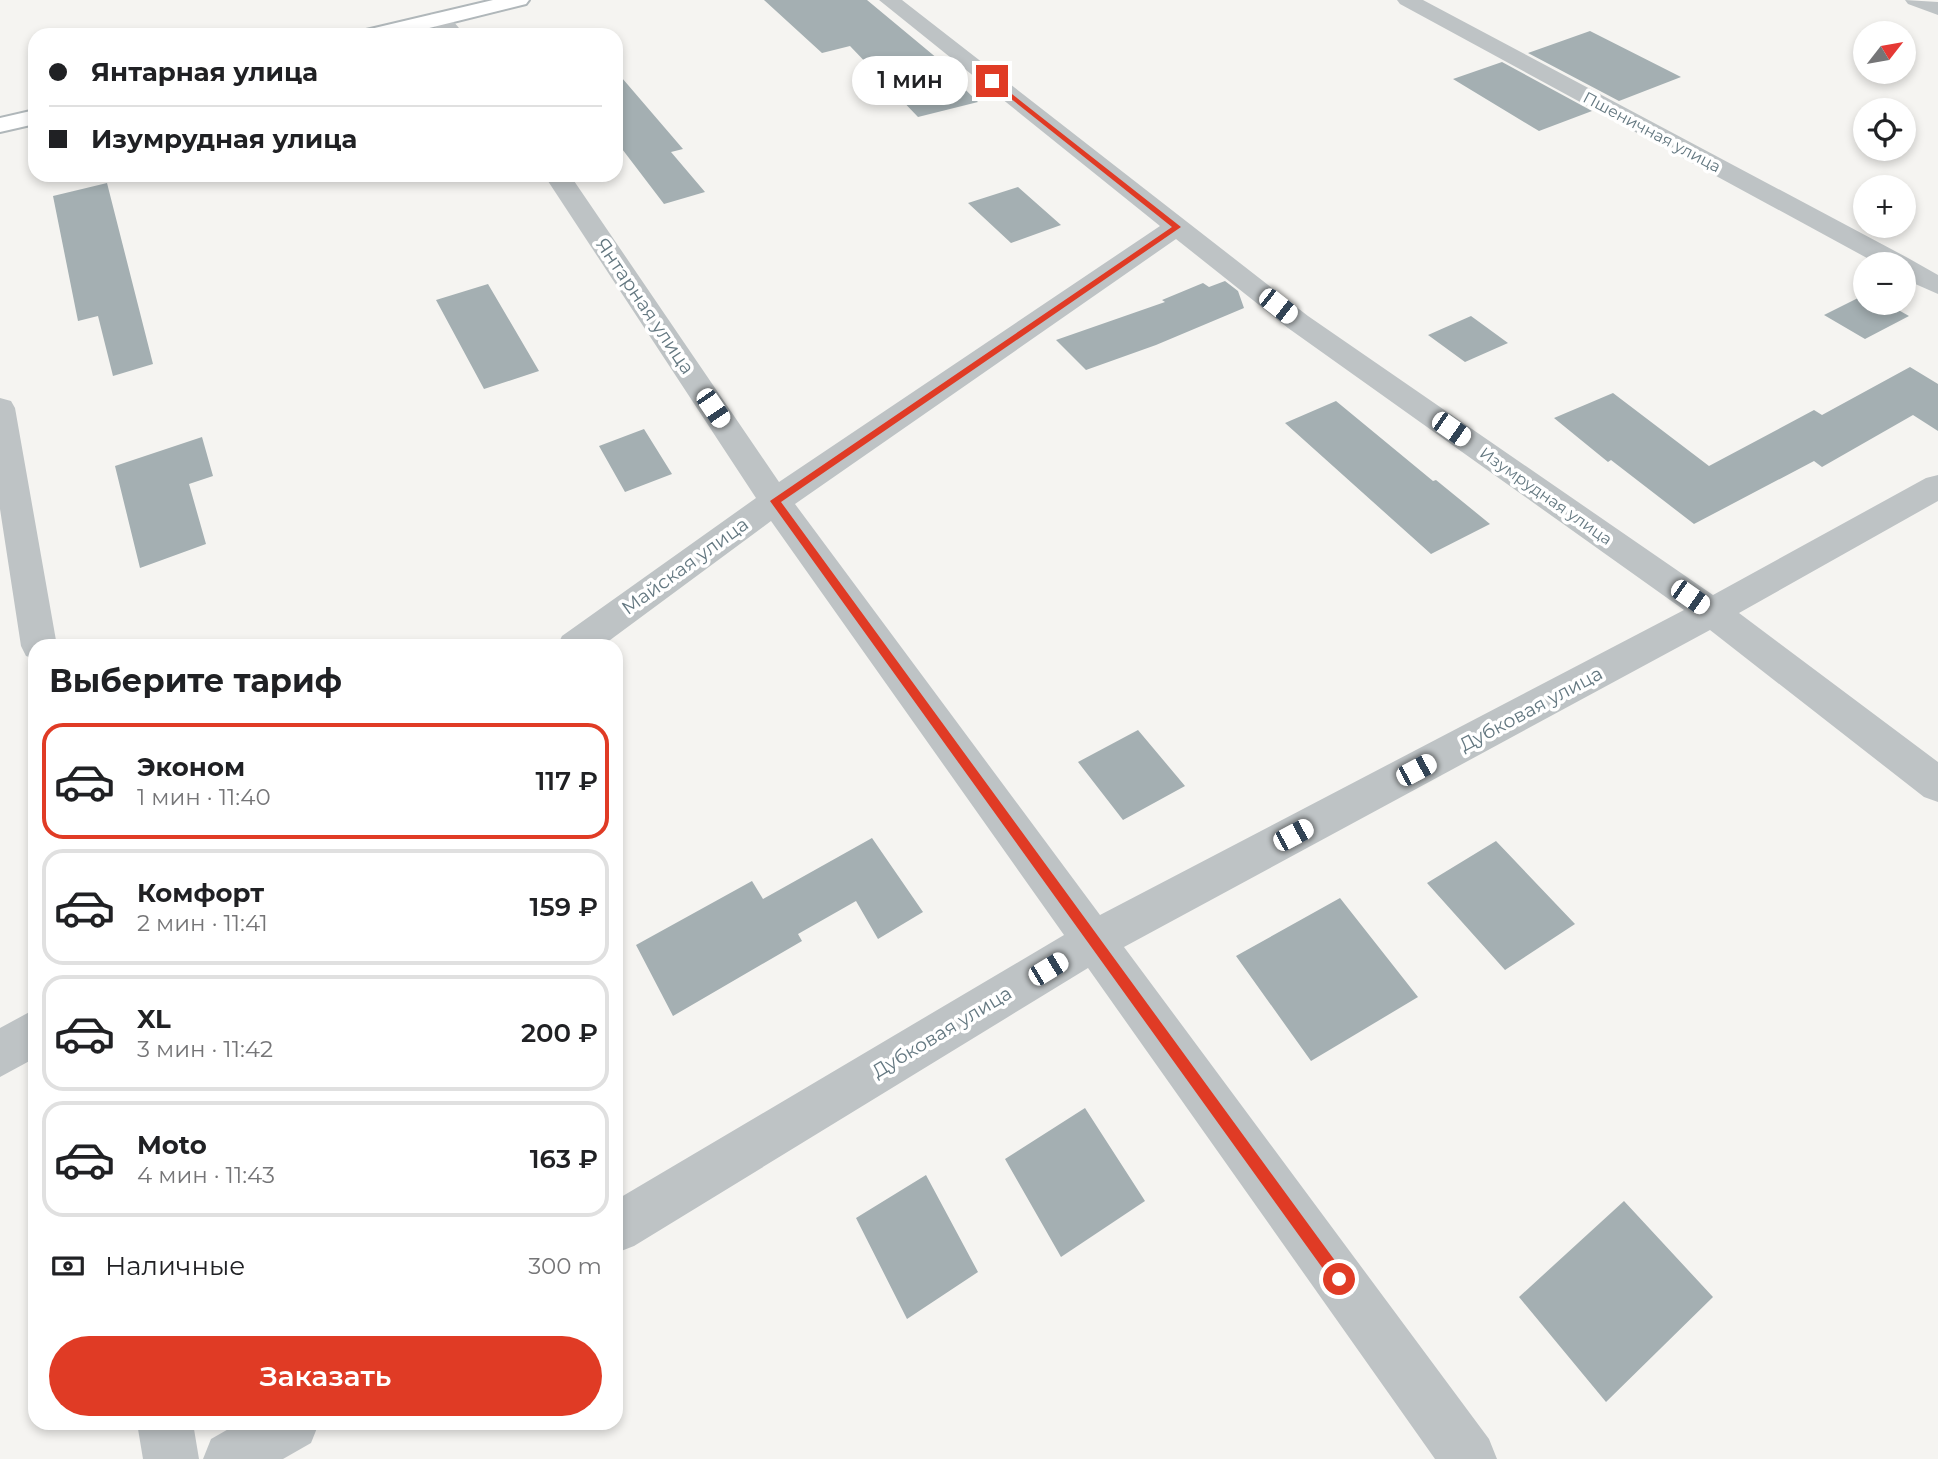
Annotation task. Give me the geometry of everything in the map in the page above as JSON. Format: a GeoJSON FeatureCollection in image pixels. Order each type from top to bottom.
{"type":"FeatureCollection","features":[{"type":"Feature","properties":{"kind":"main road"},"geometry":{"type":"LineString","coordinates":[[446,27],[519,0]]}},
{"type":"Feature","properties":{"kind":"main road"},"geometry":{"type":"LineString","coordinates":[[0,125],[28,119]]}},
{"type":"Feature","properties":{"kind":"street","name":"Изумрудная улица"},"geometry":{"type":"LineString","coordinates":[[889,0],[1298,321],[1712,612],[1938,785]]}},
{"type":"Feature","properties":{"kind":"street","name":"Пшеничная улица"},"geometry":{"type":"LineString","coordinates":[[1407,0],[1876,252]]}},
{"type":"Feature","properties":{"kind":"street"},"geometry":{"type":"LineString","coordinates":[[1915,0],[1938,9]]}},
{"type":"Feature","properties":{"kind":"street","name":"Янтарная улица"},"geometry":{"type":"LineString","coordinates":[[562,182],[775,501],[1096,940],[1469,1459]]}},
{"type":"Feature","properties":{"kind":"street","name":"Майская улица"},"geometry":{"type":"LineString","coordinates":[[585,639],[775,501],[1177,227]]}},
{"type":"Feature","properties":{"kind":"street"},"geometry":{"type":"LineString","coordinates":[[1916,274],[1938,286]]}},
{"type":"Feature","properties":{"kind":"street"},"geometry":{"type":"LineString","coordinates":[[0,408],[11,547],[37,639]]}},
{"type":"Feature","properties":{"kind":"street","name":"Дубковая улица"},"geometry":{"type":"LineString","coordinates":[[623,1224],[1096,940],[1712,612],[1938,486]]}},
{"type":"Feature","properties":{"kind":"street"},"geometry":{"type":"LineString","coordinates":[[0,1054],[28,1036]]}},
{"type":"Feature","properties":{"kind":"street"},"geometry":{"type":"LineString","coordinates":[[166,1430],[171,1459]]}},
{"type":"Feature","properties":{"kind":"street"},"geometry":{"type":"LineString","coordinates":[[231,1459],[279,1430]]}},
{"type":"Feature","properties":{"kind":"building"},"geometry":{"type":"Polygon","coordinates":[[[764,0],[867,0],[938,59],[935,60],[978,102],[918,117],[850,46],[822,53],[764,0]]]}},
{"type":"Feature","properties":{"kind":"building"},"geometry":{"type":"Polygon","coordinates":[[[1590,31],[1681,77],[1619,101],[1528,53],[1590,31]]]}},
{"type":"Feature","properties":{"kind":"building"},"geometry":{"type":"Polygon","coordinates":[[[1502,62],[1592,111],[1539,131],[1453,79],[1502,62]]]}},
{"type":"Feature","properties":{"kind":"building"},"geometry":{"type":"Polygon","coordinates":[[[623,79],[683,149],[671,152],[705,192],[664,204],[623,150],[623,79]]]}},
{"type":"Feature","properties":{"kind":"building"},"geometry":{"type":"Polygon","coordinates":[[[107,183],[153,364],[113,376],[98,316],[78,321],[53,196],[107,183]]]}},
{"type":"Feature","properties":{"kind":"building"},"geometry":{"type":"Polygon","coordinates":[[[1018,187],[1061,225],[1011,243],[968,203],[1018,187]]]}},
{"type":"Feature","properties":{"kind":"building"},"geometry":{"type":"Polygon","coordinates":[[[1225,281],[1238,291],[1244,308],[1156,345],[1086,370],[1056,340],[1165,302],[1162,300],[1203,283],[1209,287],[1225,281]]]}},
{"type":"Feature","properties":{"kind":"building"},"geometry":{"type":"Polygon","coordinates":[[[488,284],[539,371],[484,389],[436,300],[488,284]]]}},
{"type":"Feature","properties":{"kind":"building"},"geometry":{"type":"Polygon","coordinates":[[[1853,300],[1853,315],[1909,316],[1865,339],[1824,315],[1853,300]]]}},
{"type":"Feature","properties":{"kind":"building"},"geometry":{"type":"Polygon","coordinates":[[[1471,316],[1508,343],[1465,362],[1428,335],[1471,316]]]}},
{"type":"Feature","properties":{"kind":"building"},"geometry":{"type":"Polygon","coordinates":[[[1910,367],[1938,384],[1938,431],[1913,415],[1822,467],[1814,461],[1694,524],[1611,460],[1608,462],[1554,418],[1613,393],[1709,466],[1814,410],[1822,415],[1910,367]]]}},
{"type":"Feature","properties":{"kind":"building"},"geometry":{"type":"Polygon","coordinates":[[[1336,401],[1490,524],[1431,554],[1285,423],[1336,401]]]}},
{"type":"Feature","properties":{"kind":"building"},"geometry":{"type":"Polygon","coordinates":[[[644,429],[672,474],[625,492],[599,446],[644,429]]]}},
{"type":"Feature","properties":{"kind":"building"},"geometry":{"type":"Polygon","coordinates":[[[202,437],[213,476],[189,484],[206,544],[140,568],[115,466],[202,437]]]}},
{"type":"Feature","properties":{"kind":"building"},"geometry":{"type":"Polygon","coordinates":[[[1138,730],[1185,786],[1123,820],[1078,762],[1138,730]]]}},
{"type":"Feature","properties":{"kind":"building"},"geometry":{"type":"Polygon","coordinates":[[[872,838],[923,912],[878,939],[856,901],[798,934],[802,941],[673,1016],[636,945],[752,881],[763,899],[872,838]]]}},
{"type":"Feature","properties":{"kind":"building"},"geometry":{"type":"Polygon","coordinates":[[[1496,841],[1575,924],[1505,970],[1427,883],[1496,841]]]}},
{"type":"Feature","properties":{"kind":"building"},"geometry":{"type":"Polygon","coordinates":[[[1340,898],[1418,997],[1311,1061],[1236,956],[1340,898]]]}},
{"type":"Feature","properties":{"kind":"building"},"geometry":{"type":"Polygon","coordinates":[[[1085,1108],[1145,1201],[1061,1257],[1005,1159],[1085,1108]]]}},
{"type":"Feature","properties":{"kind":"building"},"geometry":{"type":"Polygon","coordinates":[[[926,1175],[978,1272],[907,1319],[856,1218],[926,1175]]]}},
{"type":"Feature","properties":{"kind":"building"},"geometry":{"type":"Polygon","coordinates":[[[1624,1201],[1713,1297],[1606,1402],[1519,1297],[1624,1201]]]}},
{"type":"Feature","properties":{"kind":"route"},"geometry":{"type":"LineString","coordinates":[[992,81],[1177,227],[775,501],[1096,940],[1339,1279]]}}]}
